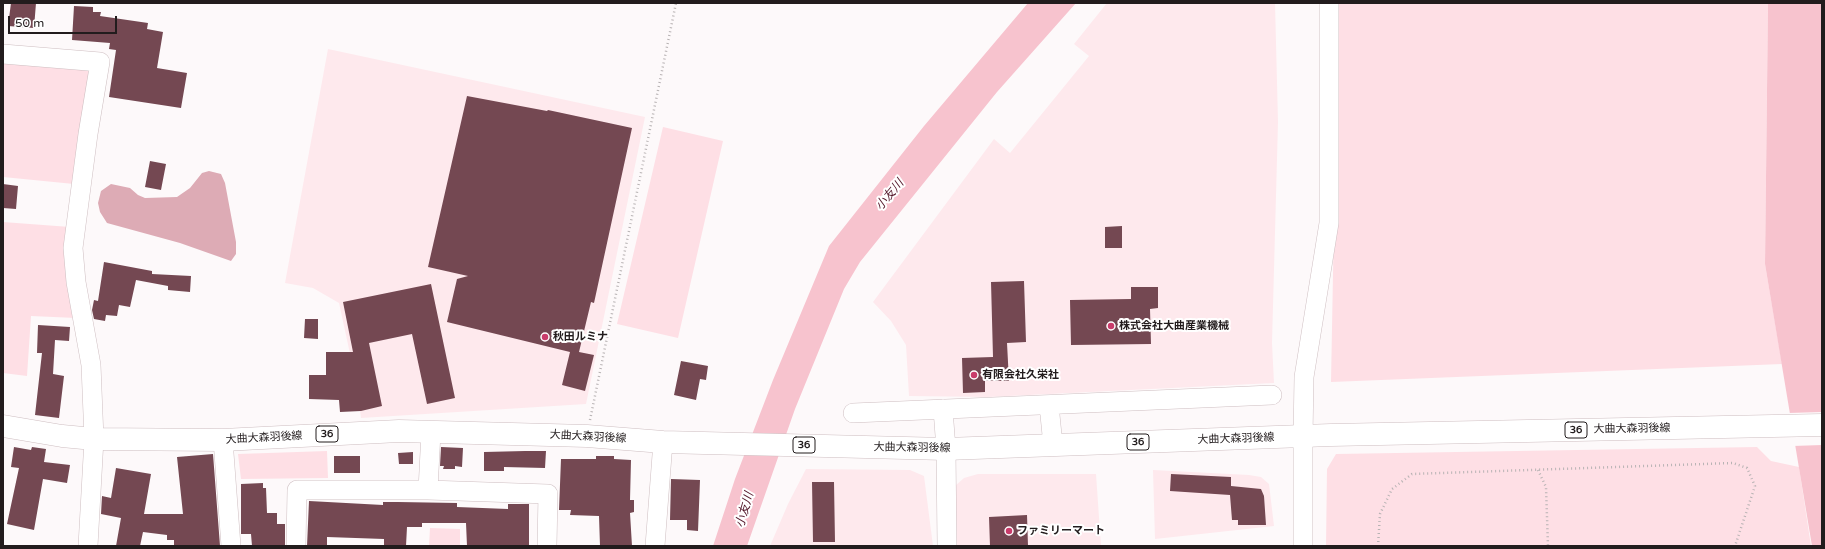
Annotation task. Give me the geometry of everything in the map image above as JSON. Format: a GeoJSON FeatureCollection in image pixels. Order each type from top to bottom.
{"type":"FeatureCollection","features":[{"type":"Feature","properties":{"kind":"main road","name":"大曲大森羽後線"},"geometry":{"type":"LineString","coordinates":[[3,426],[62,436],[94,439],[223,440],[400,431],[587,436],[663,442],[946,449],[1331,435],[1822,425]]}},
{"type":"Feature","properties":{"kind":"street"},"geometry":{"type":"LineString","coordinates":[[1304,546],[1304,377],[1329,222],[1329,3]]}},
{"type":"Feature","properties":{"kind":"street"},"geometry":{"type":"LineString","coordinates":[[3,54],[100,62],[88,134],[73,248],[76,282],[91,365],[94,439],[88,546]]}},
{"type":"Feature","properties":{"kind":"street"},"geometry":{"type":"LineString","coordinates":[[853,413],[1272,395]]}},
{"type":"Feature","properties":{"kind":"street"},"geometry":{"type":"LineString","coordinates":[[1049,405],[1053,445]]}},
{"type":"Feature","properties":{"kind":"street"},"geometry":{"type":"LineString","coordinates":[[943,409],[946,449],[947,546]]}},
{"type":"Feature","properties":{"kind":"street"},"geometry":{"type":"LineString","coordinates":[[428,490],[431,432]]}},
{"type":"Feature","properties":{"kind":"street"},"geometry":{"type":"LineString","coordinates":[[223,440],[231,546]]}},
{"type":"Feature","properties":{"kind":"street"},"geometry":{"type":"LineString","coordinates":[[655,546],[663,442]]}},
{"type":"Feature","properties":{"kind":"street"},"geometry":{"type":"LineString","coordinates":[[296,546],[297,490],[428,490],[548,494],[547,546]]}},
{"type":"Feature","properties":{"kind":"path"},"geometry":{"type":"LineString","coordinates":[[587,436],[676,3]]}},
{"type":"Feature","properties":{"kind":"path"},"geometry":{"type":"LineString","coordinates":[[1378,546],[1380,514],[1392,489],[1412,474],[1733,463],[1747,468],[1755,486],[1735,546]]}},
{"type":"Feature","properties":{"kind":"path"},"geometry":{"type":"LineString","coordinates":[[1538,470],[1546,487],[1548,546]]}},
{"type":"Feature","properties":{"kind":"shaded area"},"geometry":{"type":"Polygon","coordinates":[[[1107,3],[1275,3],[1278,122],[1272,343],[1274,383],[988,397],[909,396],[906,345],[891,321],[873,302],[994,139],[1010,153],[1089,56],[1074,44],[1107,3]]]}},
{"type":"Feature","properties":{"kind":"shaded area"},"geometry":{"type":"Polygon","coordinates":[[[1338,3],[1768,3],[1765,264],[1782,364],[1331,382],[1338,3]]]}},
{"type":"Feature","properties":{"kind":"shaded area"},"geometry":{"type":"Polygon","coordinates":[[[328,49],[645,117],[586,404],[361,418],[356,376],[339,303],[313,288],[285,283],[328,49]]]}},
{"type":"Feature","properties":{"kind":"shaded area"},"geometry":{"type":"Polygon","coordinates":[[[3,63],[91,70],[74,184],[3,177],[3,63]]]}},
{"type":"Feature","properties":{"kind":"shaded area"},"geometry":{"type":"Polygon","coordinates":[[[663,127],[723,141],[678,338],[617,324],[663,127]]]}},
{"type":"Feature","properties":{"kind":"shaded area"},"geometry":{"type":"Polygon","coordinates":[[[209,171],[221,174],[225,183],[236,242],[236,254],[231,261],[180,243],[107,223],[100,212],[98,203],[101,191],[111,184],[130,188],[138,195],[145,198],[177,197],[190,188],[202,173],[209,171]]]}},
{"type":"Feature","properties":{"kind":"shaded area"},"geometry":{"type":"Polygon","coordinates":[[[3,222],[70,227],[76,318],[31,316],[27,376],[3,373],[3,222]]]}},
{"type":"Feature","properties":{"kind":"shaded area"},"geometry":{"type":"Polygon","coordinates":[[[1757,447],[1771,461],[1799,467],[1811,546],[1326,546],[1327,469],[1336,454],[1757,447]]]}},
{"type":"Feature","properties":{"kind":"shaded area"},"geometry":{"type":"Polygon","coordinates":[[[327,451],[328,478],[241,479],[238,454],[327,451]]]}},
{"type":"Feature","properties":{"kind":"shaded area"},"geometry":{"type":"Polygon","coordinates":[[[806,469],[910,470],[924,476],[933,546],[770,546],[788,504],[806,469]]]}},
{"type":"Feature","properties":{"kind":"shaded area"},"geometry":{"type":"Polygon","coordinates":[[[1153,470],[1249,475],[1261,477],[1269,484],[1274,526],[1155,539],[1153,470]]]}},
{"type":"Feature","properties":{"kind":"shaded area"},"geometry":{"type":"Polygon","coordinates":[[[978,474],[1096,474],[1101,546],[955,546],[955,486],[964,478],[978,474]]]}},
{"type":"Feature","properties":{"kind":"shaded area"},"geometry":{"type":"Polygon","coordinates":[[[430,528],[460,529],[460,546],[429,546],[430,528]]]}},
{"type":"Feature","properties":{"kind":"water","name":"小友川"},"geometry":{"type":"Polygon","coordinates":[[[1028,3],[1076,3],[997,92],[860,262],[844,289],[795,409],[747,546],[713,546],[735,479],[773,380],[829,246],[924,126],[1028,3]]]}},
{"type":"Feature","properties":{"kind":"water"},"geometry":{"type":"Polygon","coordinates":[[[1768,3],[1822,3],[1822,546],[1812,546],[1765,264],[1768,3]]]}},
{"type":"Feature","properties":{"kind":"pier"},"geometry":{"type":"Polygon","coordinates":[[[1822,412],[1822,445],[1793,446],[1788,413],[1822,412]]]}},
{"type":"Feature","properties":{"kind":"building"},"geometry":{"type":"Polygon","coordinates":[[[11,3],[36,3],[34,28],[8,26],[11,3]]]}},
{"type":"Feature","properties":{"kind":"building"},"geometry":{"type":"Polygon","coordinates":[[[74,6],[93,7],[93,12],[101,12],[100,16],[148,23],[147,29],[163,32],[157,68],[187,73],[181,108],[109,97],[116,50],[109,49],[110,43],[72,40],[74,6]]]}},
{"type":"Feature","properties":{"kind":"building"},"geometry":{"type":"Polygon","coordinates":[[[467,96],[548,110],[632,128],[594,303],[591,302],[579,352],[594,355],[585,391],[562,385],[570,352],[447,322],[457,279],[468,276],[428,267],[467,96]]]}},
{"type":"Feature","properties":{"kind":"building"},"geometry":{"type":"Polygon","coordinates":[[[150,161],[166,164],[161,190],[145,187],[150,161]]]}},
{"type":"Feature","properties":{"kind":"building"},"geometry":{"type":"Polygon","coordinates":[[[3,184],[18,186],[16,209],[3,208],[3,184]]]}},
{"type":"Feature","properties":{"kind":"building"},"geometry":{"type":"Polygon","coordinates":[[[1122,226],[1122,248],[1105,248],[1105,227],[1122,226]]]}},
{"type":"Feature","properties":{"kind":"building"},"geometry":{"type":"Polygon","coordinates":[[[104,262],[152,271],[152,274],[191,276],[190,292],[168,290],[168,286],[136,280],[130,307],[119,305],[117,316],[106,315],[105,321],[94,319],[92,310],[94,300],[98,301],[104,262]]]}},
{"type":"Feature","properties":{"kind":"building"},"geometry":{"type":"Polygon","coordinates":[[[1024,281],[1026,342],[1007,343],[1009,381],[985,381],[985,392],[963,393],[962,358],[993,357],[991,282],[1024,281]]]}},
{"type":"Feature","properties":{"kind":"building"},"geometry":{"type":"Polygon","coordinates":[[[431,284],[455,398],[427,404],[412,334],[369,343],[382,406],[361,411],[340,412],[339,400],[309,399],[309,375],[326,375],[326,352],[353,352],[343,302],[431,284]]]}},
{"type":"Feature","properties":{"kind":"building","name":"株式会社大曲産業機械"},"geometry":{"type":"Polygon","coordinates":[[[1131,287],[1158,287],[1158,308],[1150,309],[1151,344],[1071,345],[1070,300],[1131,299],[1131,287]]]}},
{"type":"Feature","properties":{"kind":"building"},"geometry":{"type":"Polygon","coordinates":[[[305,319],[318,319],[318,339],[304,338],[305,319]]]}},
{"type":"Feature","properties":{"kind":"building"},"geometry":{"type":"Polygon","coordinates":[[[38,325],[70,327],[69,341],[55,340],[53,374],[64,376],[59,418],[35,415],[42,353],[37,353],[38,325]]]}},
{"type":"Feature","properties":{"kind":"building"},"geometry":{"type":"Polygon","coordinates":[[[681,361],[708,366],[706,380],[700,379],[696,400],[674,395],[681,361]]]}},
{"type":"Feature","properties":{"kind":"building"},"geometry":{"type":"Polygon","coordinates":[[[14,447],[31,450],[32,447],[46,449],[44,462],[70,465],[67,483],[43,479],[34,530],[7,524],[19,468],[11,467],[14,447]]]}},
{"type":"Feature","properties":{"kind":"building"},"geometry":{"type":"Polygon","coordinates":[[[441,447],[463,448],[462,467],[455,466],[455,469],[443,469],[444,466],[440,466],[441,447]]]}},
{"type":"Feature","properties":{"kind":"building"},"geometry":{"type":"Polygon","coordinates":[[[546,451],[545,468],[504,467],[504,471],[484,471],[484,452],[546,451]]]}},
{"type":"Feature","properties":{"kind":"building"},"geometry":{"type":"Polygon","coordinates":[[[413,452],[413,464],[399,464],[398,453],[413,452]]]}},
{"type":"Feature","properties":{"kind":"building"},"geometry":{"type":"Polygon","coordinates":[[[213,454],[220,546],[174,546],[174,540],[167,540],[167,535],[143,532],[140,546],[116,546],[121,518],[101,514],[102,496],[111,498],[116,468],[151,474],[144,514],[183,514],[177,457],[213,454]]]}},
{"type":"Feature","properties":{"kind":"building"},"geometry":{"type":"Polygon","coordinates":[[[334,456],[360,456],[360,473],[334,473],[334,456]]]}},
{"type":"Feature","properties":{"kind":"building"},"geometry":{"type":"Polygon","coordinates":[[[596,456],[614,456],[614,459],[631,460],[630,500],[634,500],[634,512],[630,513],[632,546],[600,546],[599,516],[570,515],[571,510],[559,510],[561,459],[596,459],[596,456]]]}},
{"type":"Feature","properties":{"kind":"building"},"geometry":{"type":"Polygon","coordinates":[[[1171,474],[1231,477],[1231,486],[1261,489],[1264,496],[1266,525],[1238,525],[1238,520],[1232,520],[1230,495],[1170,491],[1171,474]]]}},
{"type":"Feature","properties":{"kind":"building"},"geometry":{"type":"Polygon","coordinates":[[[671,479],[700,480],[698,531],[687,530],[687,520],[670,520],[671,479]]]}},
{"type":"Feature","properties":{"kind":"building"},"geometry":{"type":"Polygon","coordinates":[[[812,482],[834,482],[835,542],[813,542],[812,482]]]}},
{"type":"Feature","properties":{"kind":"building"},"geometry":{"type":"Polygon","coordinates":[[[263,483],[263,488],[266,488],[267,513],[277,513],[277,524],[285,524],[285,546],[252,546],[251,534],[241,534],[241,484],[263,483]]]}},
{"type":"Feature","properties":{"kind":"building"},"geometry":{"type":"Polygon","coordinates":[[[309,501],[383,505],[383,502],[457,503],[457,507],[508,509],[508,504],[529,504],[529,546],[467,546],[466,523],[422,523],[422,527],[407,527],[406,546],[384,546],[384,539],[327,537],[327,546],[307,546],[309,501]]]}},
{"type":"Feature","properties":{"kind":"building","name":"ファミリーマート"},"geometry":{"type":"Polygon","coordinates":[[[1027,515],[1028,546],[990,546],[989,517],[1027,515]]]}},
{"type":"Feature","properties":{"kind":"place","name":"株式会社大曲産業機械"},"geometry":{"type":"Point","coordinates":[1111,326]}},
{"type":"Feature","properties":{"kind":"place","name":"秋田ルミナ"},"geometry":{"type":"Point","coordinates":[545,337]}},
{"type":"Feature","properties":{"kind":"place","name":"有限会社久栄社"},"geometry":{"type":"Point","coordinates":[974,375]}},
{"type":"Feature","properties":{"kind":"place","name":"ファミリーマート"},"geometry":{"type":"Point","coordinates":[1009,531]}}]}
